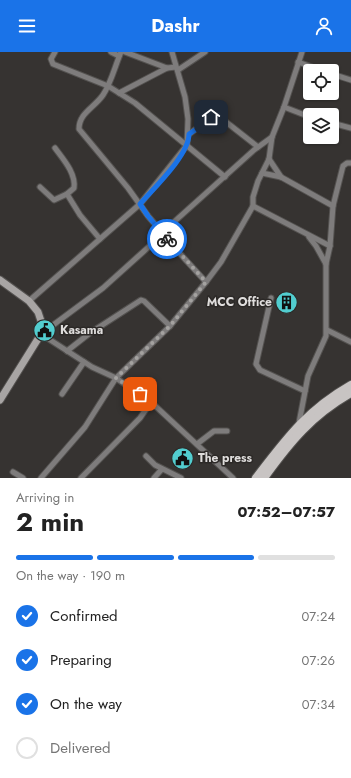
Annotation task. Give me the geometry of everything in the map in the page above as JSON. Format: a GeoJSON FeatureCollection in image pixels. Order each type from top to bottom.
{"type":"FeatureCollection","features":[{"type":"Feature","properties":{"kind":"main road"},"geometry":{"type":"LineString","coordinates":[[256,478],[285,438],[299,423],[327,400],[351,385]]}},
{"type":"Feature","properties":{"kind":"main road"},"geometry":{"type":"LineString","coordinates":[[264,478],[284,451],[308,424],[331,405],[351,393]]}},
{"type":"Feature","properties":{"kind":"street"},"geometry":{"type":"LineString","coordinates":[[55,52],[51,59],[53,64],[108,86],[135,103],[225,177]]}},
{"type":"Feature","properties":{"kind":"street"},"geometry":{"type":"LineString","coordinates":[[111,52],[120,54],[108,86],[97,102],[82,116],[79,122],[79,129],[163,234],[206,282]]}},
{"type":"Feature","properties":{"kind":"street"},"geometry":{"type":"LineString","coordinates":[[125,52],[168,68],[177,68],[205,52]]}},
{"type":"Feature","properties":{"kind":"street"},"geometry":{"type":"LineString","coordinates":[[29,301],[140,204],[187,145],[189,134],[185,97],[172,52]]}},
{"type":"Feature","properties":{"kind":"street"},"geometry":{"type":"LineString","coordinates":[[41,478],[85,427],[116,378],[170,326],[221,262],[253,206],[253,197],[269,159],[272,137],[284,108],[302,52]]}},
{"type":"Feature","properties":{"kind":"street"},"geometry":{"type":"LineString","coordinates":[[298,62],[304,64]]}},
{"type":"Feature","properties":{"kind":"street"},"geometry":{"type":"LineString","coordinates":[[119,93],[168,68]]}},
{"type":"Feature","properties":{"kind":"street"},"geometry":{"type":"LineString","coordinates":[[339,76],[351,80]]}},
{"type":"Feature","properties":{"kind":"street"},"geometry":{"type":"LineString","coordinates":[[284,108],[303,115]]}},
{"type":"Feature","properties":{"kind":"street"},"geometry":{"type":"LineString","coordinates":[[189,134],[214,116],[221,118],[258,147]]}},
{"type":"Feature","properties":{"kind":"street"},"geometry":{"type":"LineString","coordinates":[[339,125],[351,128]]}},
{"type":"Feature","properties":{"kind":"street"},"geometry":{"type":"LineString","coordinates":[[0,400],[41,334],[103,288],[163,234],[165,230],[258,147],[272,137]]}},
{"type":"Feature","properties":{"kind":"street"},"geometry":{"type":"LineString","coordinates":[[40,187],[54,200],[67,194],[74,188],[75,182],[67,164],[55,148]]}},
{"type":"Feature","properties":{"kind":"street"},"geometry":{"type":"LineString","coordinates":[[269,159],[280,177]]}},
{"type":"Feature","properties":{"kind":"street"},"geometry":{"type":"LineString","coordinates":[[299,423],[308,376],[326,336],[326,264],[330,246],[333,206],[343,166],[347,163],[351,163]]}},
{"type":"Feature","properties":{"kind":"street"},"geometry":{"type":"LineString","coordinates":[[262,173],[280,177],[333,206]]}},
{"type":"Feature","properties":{"kind":"street"},"geometry":{"type":"LineString","coordinates":[[67,194],[80,215],[100,239]]}},
{"type":"Feature","properties":{"kind":"street"},"geometry":{"type":"LineString","coordinates":[[253,206],[308,236],[330,246]]}},
{"type":"Feature","properties":{"kind":"street"},"geometry":{"type":"LineString","coordinates":[[308,236],[316,246],[326,264]]}},
{"type":"Feature","properties":{"kind":"street"},"geometry":{"type":"LineString","coordinates":[[0,280],[29,301],[38,312],[41,321],[41,334]]}},
{"type":"Feature","properties":{"kind":"street"},"geometry":{"type":"LineString","coordinates":[[271,298],[256,364],[260,370],[305,391]]}},
{"type":"Feature","properties":{"kind":"street"},"geometry":{"type":"LineString","coordinates":[[67,351],[90,333],[141,300],[144,301],[170,326]]}},
{"type":"Feature","properties":{"kind":"street"},"geometry":{"type":"LineString","coordinates":[[327,330],[351,342]]}},
{"type":"Feature","properties":{"kind":"street"},"geometry":{"type":"LineString","coordinates":[[41,334],[84,362],[116,378],[151,402],[233,478]]}},
{"type":"Feature","properties":{"kind":"street"},"geometry":{"type":"LineString","coordinates":[[62,394],[84,362]]}},
{"type":"Feature","properties":{"kind":"street"},"geometry":{"type":"LineString","coordinates":[[81,478],[140,418],[151,402]]}},
{"type":"Feature","properties":{"kind":"street"},"geometry":{"type":"LineString","coordinates":[[197,444],[214,431],[227,431]]}},
{"type":"Feature","properties":{"kind":"street"},"geometry":{"type":"LineString","coordinates":[[146,456],[162,469],[181,478]]}},
{"type":"Feature","properties":{"kind":"street"},"geometry":{"type":"LineString","coordinates":[[154,478],[162,469]]}},
{"type":"Feature","properties":{"kind":"street"},"geometry":{"type":"LineString","coordinates":[[13,472],[23,478]]}},
{"type":"Feature","properties":{"kind":"way so far"},"geometry":{"type":"LineString","coordinates":[[140,394],[116,378],[170,326],[206,282],[167,239]]}},
{"type":"Feature","properties":{"kind":"place","name":"MCC Office"},"geometry":{"type":"Point","coordinates":[287,302]}},
{"type":"Feature","properties":{"kind":"place","name":"Kasama"},"geometry":{"type":"Point","coordinates":[45,330]}},
{"type":"Feature","properties":{"kind":"place","name":"The press"},"geometry":{"type":"Point","coordinates":[183,458]}},
{"type":"Feature","properties":{"kind":"route"},"geometry":{"type":"LineString","coordinates":[[167,239],[140,204],[179,157],[187,145],[189,134],[211,117]]}}]}
